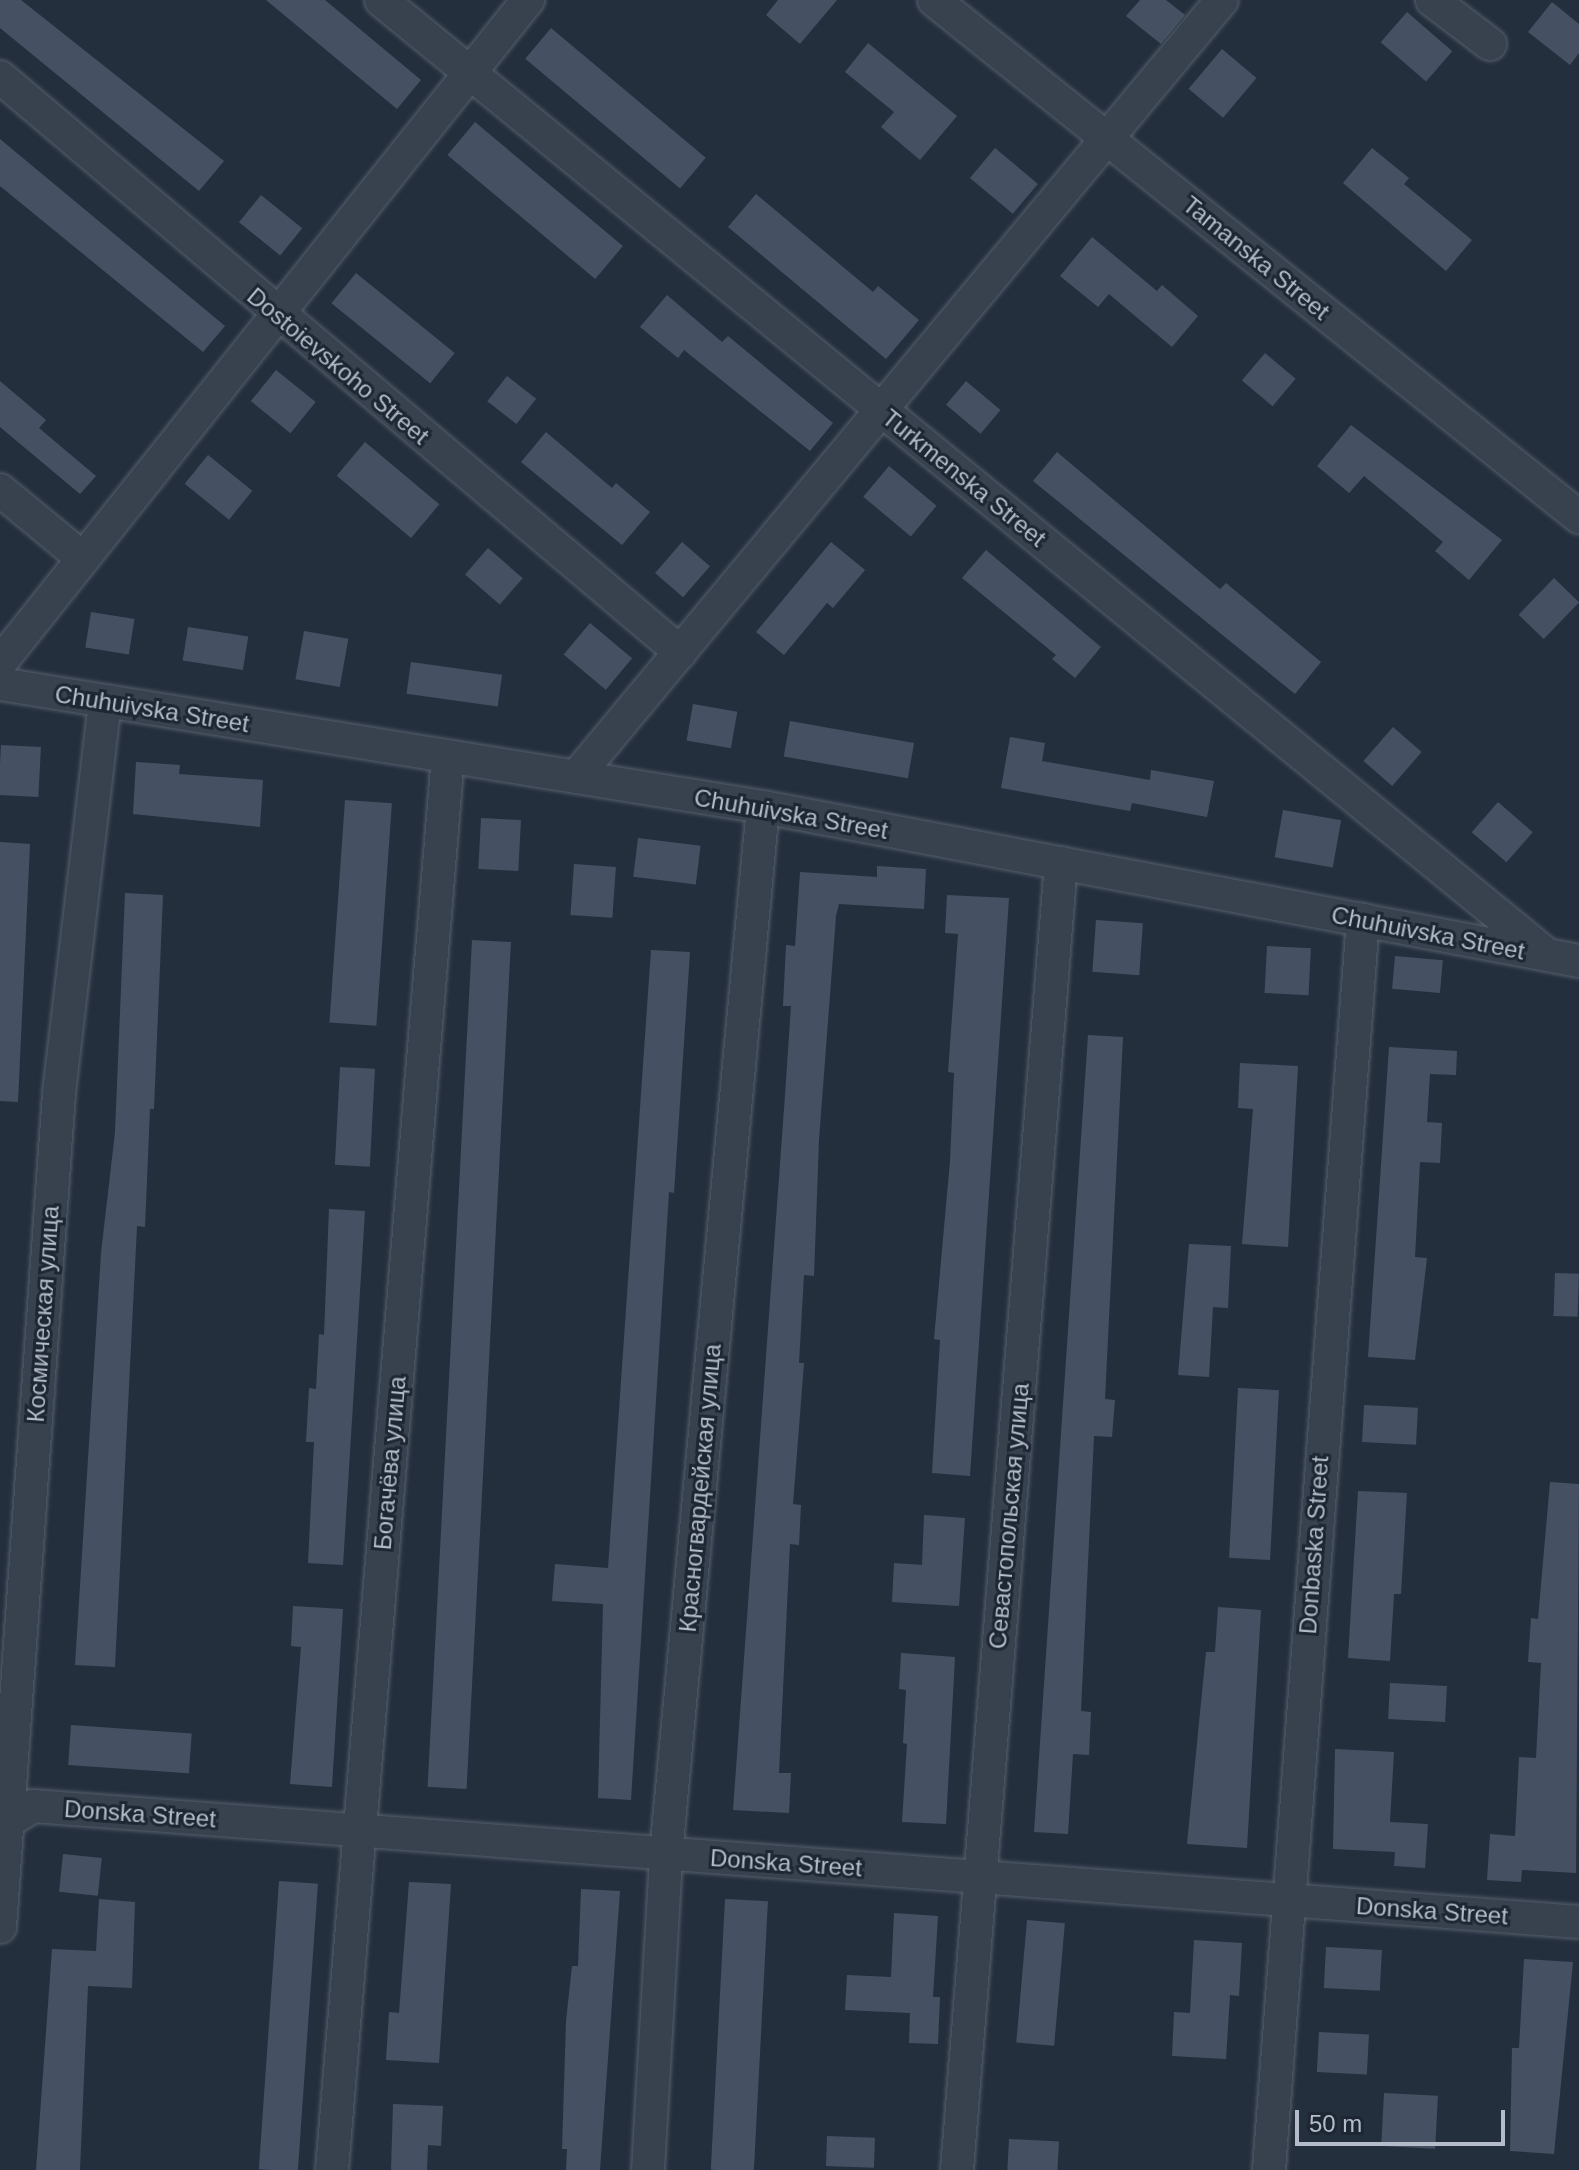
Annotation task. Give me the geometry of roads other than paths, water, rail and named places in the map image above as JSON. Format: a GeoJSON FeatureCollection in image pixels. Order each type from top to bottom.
{"type":"FeatureCollection","features":[{"type":"Feature","properties":{"kind":"street","name":"Turkmenska Street"},"geometry":{"type":"LineString","coordinates":[[381,0],[1547,955]]}},
{"type":"Feature","properties":{"kind":"street"},"geometry":{"type":"LineString","coordinates":[[0,663],[81,557],[528,0]]}},
{"type":"Feature","properties":{"kind":"street","name":"Tamanska Street"},"geometry":{"type":"LineString","coordinates":[[934,0],[1579,517]]}},
{"type":"Feature","properties":{"kind":"street"},"geometry":{"type":"LineString","coordinates":[[576,777],[1104,136],[1222,0]]}},
{"type":"Feature","properties":{"kind":"street"},"geometry":{"type":"LineString","coordinates":[[1432,0],[1490,44]]}},
{"type":"Feature","properties":{"kind":"street","name":"Dostoievskoho Street"},"geometry":{"type":"LineString","coordinates":[[0,77],[277,315],[680,652]]}},
{"type":"Feature","properties":{"kind":"street"},"geometry":{"type":"LineString","coordinates":[[0,490],[81,557]]}},
{"type":"Feature","properties":{"kind":"street","name":"Chuhuivska Street"},"geometry":{"type":"LineString","coordinates":[[0,684],[763,807],[1579,961]]}},
{"type":"Feature","properties":{"kind":"street","name":"Космическая улица"},"geometry":{"type":"LineString","coordinates":[[0,1927],[3,1826],[59,1093],[105,702]]}},
{"type":"Feature","properties":{"kind":"street","name":"Богачёва улица"},"geometry":{"type":"LineString","coordinates":[[332,2170],[448,757]]}},
{"type":"Feature","properties":{"kind":"street","name":"Красногвардейская улица"},"geometry":{"type":"LineString","coordinates":[[648,2170],[666,1854],[763,807]]}},
{"type":"Feature","properties":{"kind":"street","name":"Севастопольская улица"},"geometry":{"type":"LineString","coordinates":[[957,2170],[1061,863]]}},
{"type":"Feature","properties":{"kind":"street","name":"Donbaska Street"},"geometry":{"type":"LineString","coordinates":[[1269,2170],[1363,920]]}},
{"type":"Feature","properties":{"kind":"street","name":"Donska Street"},"geometry":{"type":"LineString","coordinates":[[3,1826],[33,1806],[1579,1922]]}}]}
